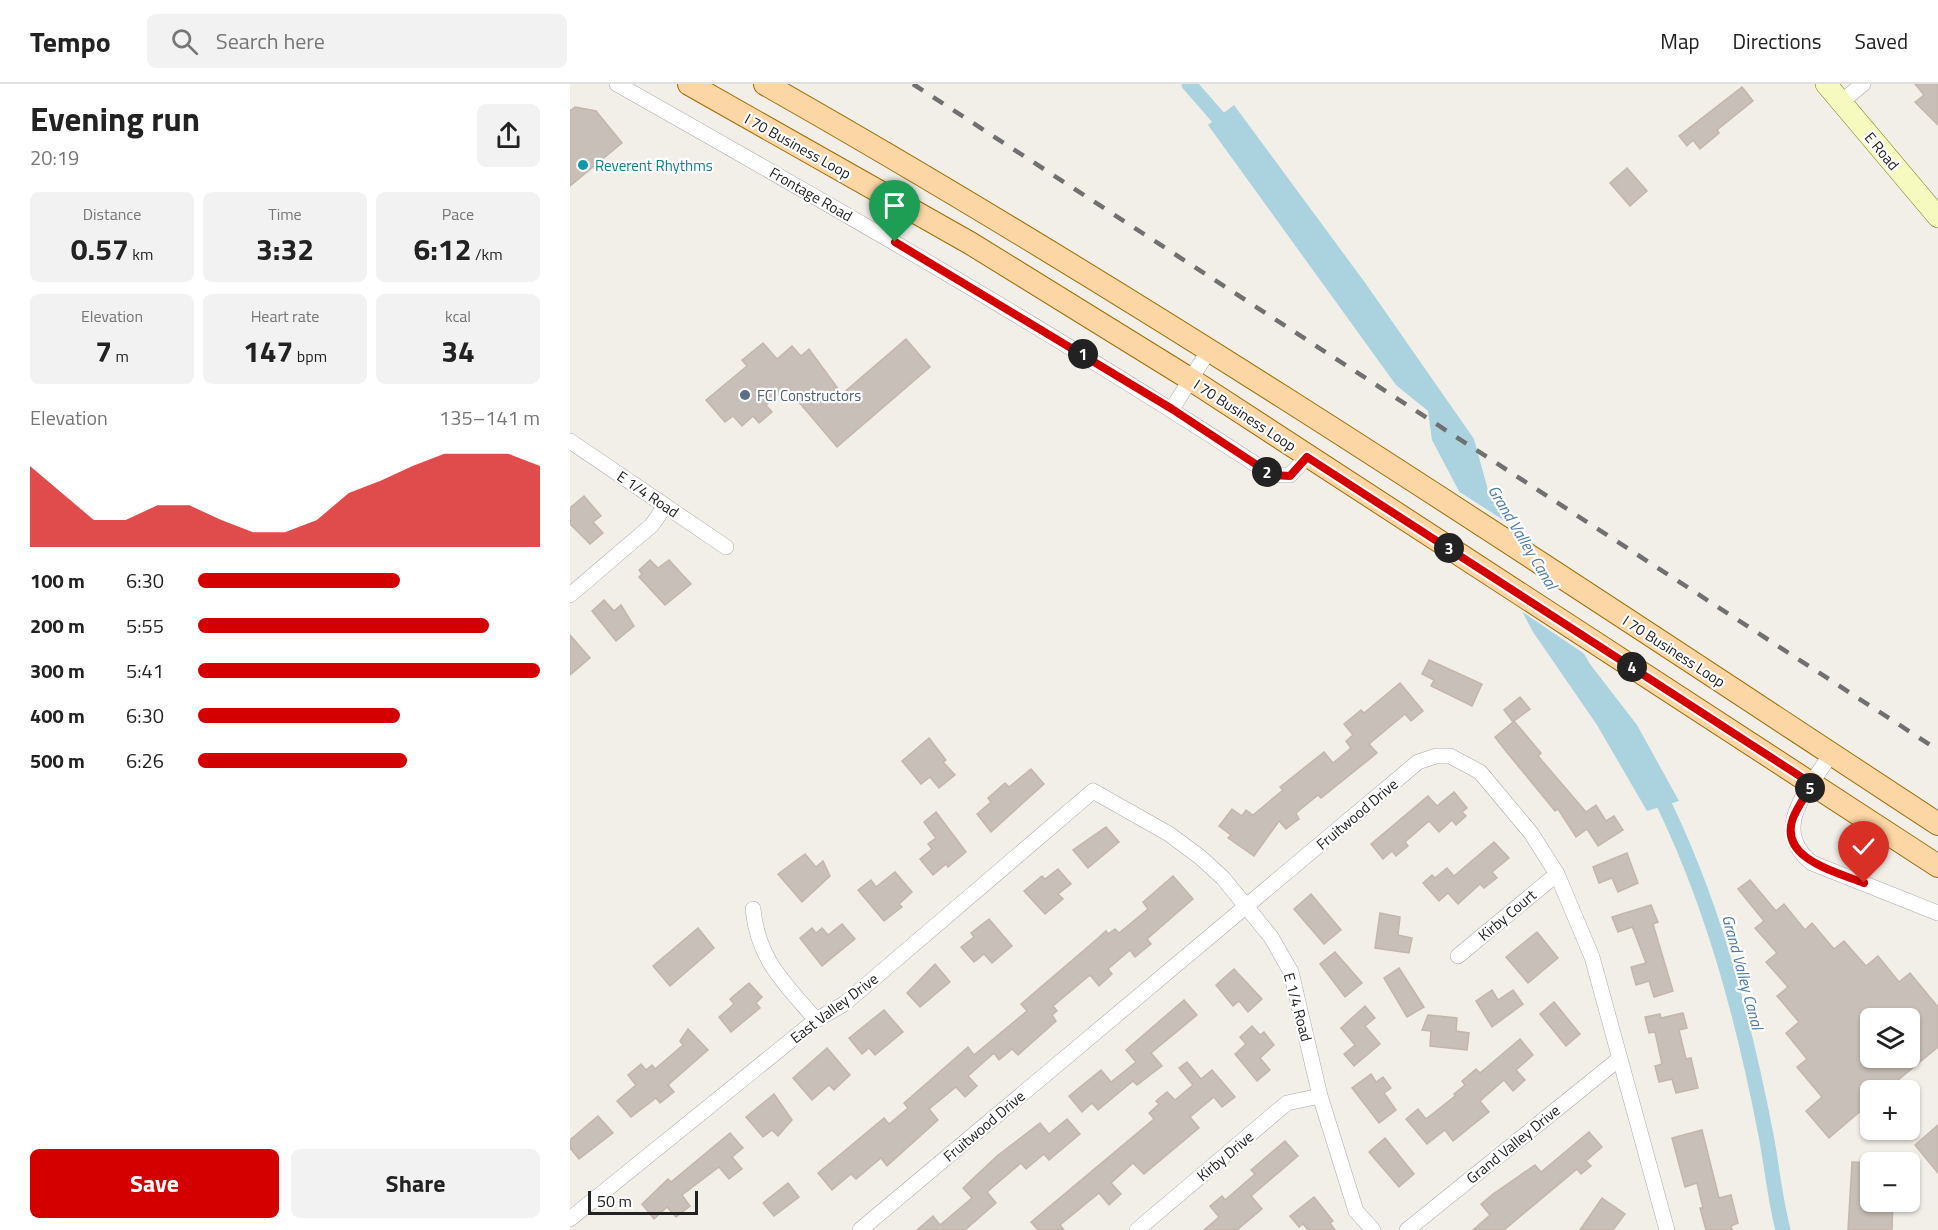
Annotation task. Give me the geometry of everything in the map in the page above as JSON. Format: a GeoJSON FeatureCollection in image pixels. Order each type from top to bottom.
{"type":"FeatureCollection","features":[{"type":"Feature","properties":{"kind":"main road","name":"I 70 Business Loop"},"geometry":{"type":"LineString","coordinates":[[689,84],[970,243],[1190,379],[1938,866]]}},
{"type":"Feature","properties":{"kind":"main road","name":"I 70 Business Loop"},"geometry":{"type":"LineString","coordinates":[[765,84],[926,176],[1209,350],[1938,824]]}},
{"type":"Feature","properties":{"kind":"street","name":"Frontage Road"},"geometry":{"type":"LineString","coordinates":[[617,84],[905,248],[1172,409],[1272,475],[1290,476],[1307,457]]}},
{"type":"Feature","properties":{"kind":"street","name":"E Road"},"geometry":{"type":"LineString","coordinates":[[1826,84],[1938,217]]}},
{"type":"Feature","properties":{"kind":"street"},"geometry":{"type":"LineString","coordinates":[[1841,102],[1863,84]]}},
{"type":"Feature","properties":{"kind":"street"},"geometry":{"type":"LineString","coordinates":[[1172,409],[1209,350]]}},
{"type":"Feature","properties":{"kind":"street","name":"E 1/4 Road"},"geometry":{"type":"LineString","coordinates":[[570,441],[726,547]]}},
{"type":"Feature","properties":{"kind":"street"},"geometry":{"type":"LineString","coordinates":[[570,595],[652,525],[665,506]]}},
{"type":"Feature","properties":{"kind":"street"},"geometry":{"type":"LineString","coordinates":[[1831,754],[1793,819],[1793,841],[1801,854],[1812,863],[1938,913]]}},
{"type":"Feature","properties":{"kind":"street","name":"Fruitwood Drive"},"geometry":{"type":"LineString","coordinates":[[860,1230],[1418,762],[1436,756],[1450,756],[1480,772],[1531,833],[1557,874],[1592,957],[1667,1230]]}},
{"type":"Feature","properties":{"kind":"street","name":"E 1/4 Road"},"geometry":{"type":"LineString","coordinates":[[1093,791],[1169,834],[1200,857],[1223,878],[1271,937],[1291,972],[1320,1096],[1356,1211],[1373,1230]]}},
{"type":"Feature","properties":{"kind":"street","name":"East Valley Drive"},"geometry":{"type":"LineString","coordinates":[[570,1219],[816,1020],[844,1004],[1093,791]]}},
{"type":"Feature","properties":{"kind":"street","name":"Kirby Court"},"geometry":{"type":"LineString","coordinates":[[1458,956],[1557,874]]}},
{"type":"Feature","properties":{"kind":"street"},"geometry":{"type":"LineString","coordinates":[[753,909],[756,935],[771,967],[816,1020]]}},
{"type":"Feature","properties":{"kind":"street","name":"Grand Valley Drive"},"geometry":{"type":"LineString","coordinates":[[1407,1230],[1619,1059]]}},
{"type":"Feature","properties":{"kind":"street","name":"Kirby Drive"},"geometry":{"type":"LineString","coordinates":[[1137,1230],[1287,1103],[1320,1096]]}},
{"type":"Feature","properties":{"kind":"water"},"geometry":{"type":"Polygon","coordinates":[[[1234,105],[1366,284],[1474,439],[1488,490],[1590,664],[1637,725],[1679,801],[1647,811],[1597,725],[1533,632],[1432,440],[1428,411],[1396,385],[1208,125],[1234,105]]]}},
{"type":"Feature","properties":{"kind":"pier"},"geometry":{"type":"Polygon","coordinates":[[[1455,489],[1514,527],[1589,657],[1518,609],[1455,489]]]}},
{"type":"Feature","properties":{"kind":"building"},"geometry":{"type":"Polygon","coordinates":[[[1915,84],[1938,84],[1938,125],[1915,102],[1924,95],[1915,84]]]}},
{"type":"Feature","properties":{"kind":"building"},"geometry":{"type":"Polygon","coordinates":[[[1742,87],[1753,101],[1717,130],[1719,133],[1700,149],[1693,140],[1687,146],[1679,136],[1742,87]]]}},
{"type":"Feature","properties":{"kind":"building","name":"Reverent Rhythms"},"geometry":{"type":"Polygon","coordinates":[[[575,107],[596,111],[622,143],[570,186],[570,111],[575,107]]]}},
{"type":"Feature","properties":{"kind":"building"},"geometry":{"type":"Polygon","coordinates":[[[1627,168],[1647,191],[1630,206],[1610,183],[1627,168]]]}},
{"type":"Feature","properties":{"kind":"building","name":"FCI Constructors"},"geometry":{"type":"Polygon","coordinates":[[[906,339],[930,367],[837,447],[787,388],[766,405],[772,412],[759,423],[753,416],[742,426],[733,416],[725,422],[706,400],[747,366],[742,360],[763,343],[777,359],[792,346],[801,356],[809,349],[842,394],[906,339]]]}},
{"type":"Feature","properties":{"kind":"building"},"geometry":{"type":"Polygon","coordinates":[[[584,496],[601,516],[593,522],[603,533],[590,544],[570,524],[570,508],[584,496]]]}},
{"type":"Feature","properties":{"kind":"building"},"geometry":{"type":"Polygon","coordinates":[[[650,560],[658,568],[669,560],[691,584],[665,605],[639,577],[642,574],[639,570],[650,560]]]}},
{"type":"Feature","properties":{"kind":"building"},"geometry":{"type":"Polygon","coordinates":[[[604,600],[614,611],[621,605],[634,626],[616,641],[592,611],[604,600]]]}},
{"type":"Feature","properties":{"kind":"building"},"geometry":{"type":"Polygon","coordinates":[[[570,635],[590,658],[570,675],[570,635]]]}},
{"type":"Feature","properties":{"kind":"building"},"geometry":{"type":"Polygon","coordinates":[[[1429,660],[1482,684],[1472,706],[1431,686],[1434,680],[1422,674],[1429,660]]]}},
{"type":"Feature","properties":{"kind":"building"},"geometry":{"type":"Polygon","coordinates":[[[1400,683],[1423,711],[1411,721],[1405,714],[1369,744],[1377,753],[1321,798],[1318,795],[1296,813],[1299,819],[1286,829],[1279,821],[1254,856],[1228,838],[1231,835],[1219,826],[1232,809],[1242,816],[1246,810],[1253,815],[1283,790],[1280,787],[1324,752],[1333,763],[1351,748],[1346,741],[1353,735],[1344,724],[1361,710],[1364,713],[1400,683]]]}},
{"type":"Feature","properties":{"kind":"building"},"geometry":{"type":"Polygon","coordinates":[[[1520,697],[1530,709],[1514,721],[1541,753],[1538,756],[1586,812],[1596,805],[1606,821],[1614,816],[1623,830],[1598,846],[1587,829],[1576,837],[1558,809],[1555,811],[1505,750],[1495,737],[1513,722],[1504,710],[1520,697]]]}},
{"type":"Feature","properties":{"kind":"building"},"geometry":{"type":"Polygon","coordinates":[[[929,738],[946,760],[943,762],[955,775],[939,788],[930,777],[921,784],[902,761],[929,738]]]}},
{"type":"Feature","properties":{"kind":"building"},"geometry":{"type":"Polygon","coordinates":[[[1031,769],[1044,784],[991,832],[977,814],[991,802],[988,798],[1005,783],[1009,787],[1031,769]]]}},
{"type":"Feature","properties":{"kind":"building"},"geometry":{"type":"Polygon","coordinates":[[[1454,792],[1467,808],[1462,812],[1466,816],[1456,825],[1452,820],[1439,832],[1429,821],[1405,842],[1408,846],[1396,856],[1392,851],[1383,859],[1371,844],[1428,796],[1437,806],[1454,792]]]}},
{"type":"Feature","properties":{"kind":"building"},"geometry":{"type":"Polygon","coordinates":[[[936,812],[966,852],[948,867],[946,864],[933,875],[920,859],[932,849],[928,844],[936,838],[924,822],[936,812]]]}},
{"type":"Feature","properties":{"kind":"building"},"geometry":{"type":"Polygon","coordinates":[[[1106,827],[1119,842],[1088,868],[1073,850],[1106,827]]]}},
{"type":"Feature","properties":{"kind":"building"},"geometry":{"type":"Polygon","coordinates":[[[1494,842],[1509,858],[1492,872],[1497,878],[1484,888],[1480,884],[1458,904],[1448,893],[1439,901],[1423,883],[1432,875],[1435,878],[1447,868],[1454,876],[1494,842]]]}},
{"type":"Feature","properties":{"kind":"building"},"geometry":{"type":"Polygon","coordinates":[[[1627,853],[1638,883],[1618,892],[1612,878],[1599,883],[1593,867],[1627,853]]]}},
{"type":"Feature","properties":{"kind":"building"},"geometry":{"type":"Polygon","coordinates":[[[805,854],[816,867],[823,861],[830,876],[802,902],[778,874],[805,854]]]}},
{"type":"Feature","properties":{"kind":"building"},"geometry":{"type":"Polygon","coordinates":[[[1058,869],[1071,884],[1058,894],[1063,899],[1045,914],[1024,891],[1042,876],[1045,879],[1058,869]]]}},
{"type":"Feature","properties":{"kind":"building"},"geometry":{"type":"Polygon","coordinates":[[[895,872],[912,892],[899,904],[902,907],[884,921],[858,890],[871,880],[876,887],[895,872]]]}},
{"type":"Feature","properties":{"kind":"building"},"geometry":{"type":"Polygon","coordinates":[[[1173,876],[1193,899],[1147,939],[1151,944],[1135,957],[1130,950],[1108,969],[1112,974],[1099,986],[1090,975],[1053,1006],[1057,1011],[1052,1015],[1056,1021],[1018,1055],[1012,1049],[999,1060],[994,1053],[968,1076],[977,1086],[965,1097],[956,1087],[929,1109],[938,1120],[887,1166],[881,1158],[856,1179],[851,1174],[832,1190],[818,1173],[884,1118],[889,1124],[908,1108],[904,1103],[968,1047],[974,1055],[1027,1011],[1021,1004],[1106,931],[1108,934],[1115,929],[1119,933],[1148,909],[1143,902],[1173,876]]]}},
{"type":"Feature","properties":{"kind":"building"},"geometry":{"type":"Polygon","coordinates":[[[1750,880],[1776,911],[1784,904],[1805,930],[1812,923],[1834,949],[1844,941],[1866,966],[1878,956],[1899,982],[1910,973],[1938,1007],[1938,1047],[1920,1062],[1920,1008],[1860,1008],[1860,1068],[1913,1068],[1898,1080],[1860,1080],[1860,1112],[1829,1138],[1806,1111],[1822,1097],[1797,1067],[1807,1059],[1786,1033],[1799,1022],[1777,996],[1788,987],[1766,962],[1777,953],[1755,928],[1764,921],[1738,889],[1750,880]]]}},
{"type":"Feature","properties":{"kind":"building"},"geometry":{"type":"Polygon","coordinates":[[[1311,894],[1341,930],[1324,944],[1294,909],[1311,894]]]}},
{"type":"Feature","properties":{"kind":"building"},"geometry":{"type":"Polygon","coordinates":[[[1651,905],[1658,922],[1653,924],[1673,991],[1654,997],[1649,981],[1636,985],[1631,967],[1646,963],[1632,927],[1618,932],[1612,917],[1651,905]]]}},
{"type":"Feature","properties":{"kind":"building"},"geometry":{"type":"Polygon","coordinates":[[[1380,913],[1400,917],[1398,935],[1412,938],[1409,953],[1375,948],[1380,913]]]}},
{"type":"Feature","properties":{"kind":"building"},"geometry":{"type":"Polygon","coordinates":[[[989,919],[1012,946],[992,963],[984,954],[974,962],[961,947],[974,937],[971,933],[989,919]]]}},
{"type":"Feature","properties":{"kind":"building"},"geometry":{"type":"Polygon","coordinates":[[[842,924],[855,939],[822,966],[800,938],[812,928],[816,933],[822,928],[828,935],[842,924]]]}},
{"type":"Feature","properties":{"kind":"building"},"geometry":{"type":"Polygon","coordinates":[[[698,928],[714,948],[670,986],[653,966],[698,928]]]}},
{"type":"Feature","properties":{"kind":"building"},"geometry":{"type":"Polygon","coordinates":[[[1537,932],[1558,958],[1528,983],[1506,957],[1537,932]]]}},
{"type":"Feature","properties":{"kind":"building"},"geometry":{"type":"Polygon","coordinates":[[[1335,952],[1362,983],[1345,997],[1320,964],[1335,952]]]}},
{"type":"Feature","properties":{"kind":"building"},"geometry":{"type":"Polygon","coordinates":[[[935,964],[950,982],[920,1007],[907,993],[935,964]]]}},
{"type":"Feature","properties":{"kind":"building"},"geometry":{"type":"Polygon","coordinates":[[[1399,968],[1424,1007],[1407,1017],[1384,978],[1399,968]]]}},
{"type":"Feature","properties":{"kind":"building"},"geometry":{"type":"Polygon","coordinates":[[[1234,969],[1262,999],[1248,1012],[1239,1001],[1233,1006],[1216,985],[1234,969]]]}},
{"type":"Feature","properties":{"kind":"building"},"geometry":{"type":"Polygon","coordinates":[[[749,983],[762,997],[756,1003],[760,1008],[731,1032],[719,1017],[734,1004],[730,999],[749,983]]]}},
{"type":"Feature","properties":{"kind":"building"},"geometry":{"type":"Polygon","coordinates":[[[1492,990],[1498,1000],[1513,990],[1523,1004],[1492,1027],[1476,1001],[1492,990]]]}},
{"type":"Feature","properties":{"kind":"building"},"geometry":{"type":"Polygon","coordinates":[[[1184,1000],[1197,1015],[1151,1053],[1162,1066],[1137,1085],[1133,1081],[1098,1110],[1092,1103],[1082,1112],[1069,1096],[1101,1070],[1111,1082],[1136,1062],[1126,1050],[1184,1000]]]}},
{"type":"Feature","properties":{"kind":"building"},"geometry":{"type":"Polygon","coordinates":[[[1554,1002],[1580,1034],[1566,1046],[1540,1014],[1554,1002]]]}},
{"type":"Feature","properties":{"kind":"building"},"geometry":{"type":"Polygon","coordinates":[[[1365,1006],[1375,1018],[1365,1026],[1380,1044],[1354,1066],[1344,1054],[1355,1045],[1341,1028],[1365,1006]]]}},
{"type":"Feature","properties":{"kind":"building"},"geometry":{"type":"Polygon","coordinates":[[[884,1010],[903,1032],[875,1055],[869,1048],[862,1054],[849,1038],[884,1010]]]}},
{"type":"Feature","properties":{"kind":"building"},"geometry":{"type":"Polygon","coordinates":[[[1683,1013],[1687,1028],[1679,1030],[1686,1059],[1691,1058],[1698,1088],[1676,1093],[1672,1079],[1659,1082],[1655,1066],[1662,1064],[1655,1032],[1649,1033],[1645,1017],[1660,1014],[1661,1018],[1683,1013]]]}},
{"type":"Feature","properties":{"kind":"building"},"geometry":{"type":"Polygon","coordinates":[[[1428,1015],[1457,1018],[1456,1031],[1469,1033],[1467,1050],[1430,1046],[1431,1031],[1422,1030],[1428,1015]]]}},
{"type":"Feature","properties":{"kind":"building"},"geometry":{"type":"Polygon","coordinates":[[[1252,1026],[1260,1035],[1264,1032],[1274,1045],[1260,1058],[1270,1070],[1257,1081],[1235,1054],[1246,1044],[1240,1037],[1252,1026]]]}},
{"type":"Feature","properties":{"kind":"building"},"geometry":{"type":"Polygon","coordinates":[[[688,1029],[708,1050],[668,1085],[674,1092],[660,1103],[656,1098],[631,1117],[617,1101],[636,1085],[628,1075],[641,1064],[646,1070],[652,1065],[655,1069],[683,1045],[680,1041],[688,1029]]]}},
{"type":"Feature","properties":{"kind":"building"},"geometry":{"type":"Polygon","coordinates":[[[1520,1039],[1533,1055],[1516,1070],[1525,1080],[1513,1091],[1504,1080],[1480,1101],[1489,1112],[1453,1141],[1445,1130],[1427,1144],[1406,1119],[1418,1109],[1426,1119],[1455,1096],[1454,1094],[1465,1085],[1462,1081],[1476,1069],[1480,1073],[1520,1039]]]}},
{"type":"Feature","properties":{"kind":"building"},"geometry":{"type":"Polygon","coordinates":[[[827,1048],[850,1075],[834,1090],[829,1085],[812,1100],[793,1078],[827,1048]]]}},
{"type":"Feature","properties":{"kind":"building"},"geometry":{"type":"Polygon","coordinates":[[[1187,1062],[1201,1079],[1212,1070],[1235,1097],[1222,1107],[1214,1097],[1190,1117],[1199,1128],[1144,1174],[1133,1163],[1111,1183],[1121,1194],[1109,1205],[1099,1193],[1060,1225],[1064,1230],[1038,1230],[1031,1222],[1154,1119],[1149,1113],[1159,1104],[1156,1101],[1167,1092],[1175,1100],[1193,1085],[1179,1068],[1187,1062]]]}},
{"type":"Feature","properties":{"kind":"building"},"geometry":{"type":"Polygon","coordinates":[[[1371,1074],[1376,1082],[1383,1077],[1391,1088],[1384,1093],[1396,1110],[1379,1123],[1352,1088],[1371,1074]]]}},
{"type":"Feature","properties":{"kind":"building"},"geometry":{"type":"Polygon","coordinates":[[[774,1094],[792,1120],[778,1136],[772,1130],[763,1137],[746,1117],[774,1094]]]}},
{"type":"Feature","properties":{"kind":"building"},"geometry":{"type":"Polygon","coordinates":[[[598,1116],[613,1133],[579,1159],[570,1148],[570,1140],[598,1116]]]}},
{"type":"Feature","properties":{"kind":"building"},"geometry":{"type":"Polygon","coordinates":[[[1067,1119],[1080,1134],[1049,1160],[1044,1154],[1026,1169],[1021,1163],[987,1192],[996,1203],[965,1230],[917,1230],[933,1216],[940,1225],[972,1198],[963,1188],[997,1156],[1040,1123],[1049,1134],[1067,1119]]]}},
{"type":"Feature","properties":{"kind":"building"},"geometry":{"type":"Polygon","coordinates":[[[1938,1125],[1938,1173],[1915,1145],[1938,1125]]]}},
{"type":"Feature","properties":{"kind":"building"},"geometry":{"type":"Polygon","coordinates":[[[1702,1130],[1719,1198],[1731,1195],[1738,1223],[1731,1226],[1732,1230],[1706,1230],[1697,1183],[1685,1187],[1672,1138],[1702,1130]]]}},
{"type":"Feature","properties":{"kind":"building"},"geometry":{"type":"Polygon","coordinates":[[[1589,1132],[1602,1147],[1586,1161],[1591,1166],[1581,1174],[1577,1169],[1504,1230],[1473,1230],[1490,1215],[1481,1204],[1535,1165],[1541,1172],[1589,1132]]]}},
{"type":"Feature","properties":{"kind":"building"},"geometry":{"type":"Polygon","coordinates":[[[730,1133],[743,1148],[732,1157],[742,1169],[729,1179],[719,1167],[682,1195],[690,1206],[676,1217],[667,1207],[654,1219],[642,1204],[668,1179],[671,1182],[730,1133]]]}},
{"type":"Feature","properties":{"kind":"building"},"geometry":{"type":"Polygon","coordinates":[[[1385,1138],[1414,1174],[1399,1187],[1369,1152],[1385,1138]]]}},
{"type":"Feature","properties":{"kind":"building"},"geometry":{"type":"Polygon","coordinates":[[[1285,1141],[1298,1156],[1251,1196],[1262,1209],[1237,1230],[1204,1230],[1219,1217],[1210,1206],[1222,1196],[1225,1200],[1255,1174],[1251,1170],[1285,1141]]]}},
{"type":"Feature","properties":{"kind":"building"},"geometry":{"type":"Polygon","coordinates":[[[1852,1162],[1860,1162],[1860,1212],[1893,1212],[1892,1230],[1848,1230],[1852,1162]]]}},
{"type":"Feature","properties":{"kind":"building"},"geometry":{"type":"Polygon","coordinates":[[[788,1183],[799,1197],[774,1216],[763,1203],[788,1183]]]}},
{"type":"Feature","properties":{"kind":"building"},"geometry":{"type":"Polygon","coordinates":[[[1314,1197],[1333,1221],[1330,1223],[1335,1230],[1308,1230],[1303,1224],[1299,1227],[1290,1216],[1314,1197]]]}},
{"type":"Feature","properties":{"kind":"building"},"geometry":{"type":"Polygon","coordinates":[[[1602,1198],[1625,1214],[1613,1230],[1580,1230],[1602,1198]]]}},
{"type":"Feature","properties":{"kind":"waterway","name":"Grand Valley Canal"},"geometry":{"type":"LineString","coordinates":[[1189,84],[1230,131]]}},
{"type":"Feature","properties":{"kind":"waterway","name":"Grand Valley Canal"},"geometry":{"type":"LineString","coordinates":[[1656,788],[1693,871],[1736,1001],[1757,1090],[1783,1230]]}},
{"type":"Feature","properties":{"kind":"railway"},"geometry":{"type":"LineString","coordinates":[[913,84],[1938,750]]}},
{"type":"Feature","properties":{"kind":"place","name":"Reverent Rhythms"},"geometry":{"type":"Point","coordinates":[583,165]}},
{"type":"Feature","properties":{"kind":"place","name":"FCI Constructors"},"geometry":{"type":"Point","coordinates":[745,395]}},
{"type":"Feature","properties":{"kind":"route"},"geometry":{"type":"LineString","coordinates":[[895,242],[1172,409],[1272,475],[1290,476],[1298,470],[1307,457],[1581,632],[1678,698],[1812,784],[1793,819],[1791,830],[1793,841],[1801,854],[1812,863],[1864,883]]}}]}
